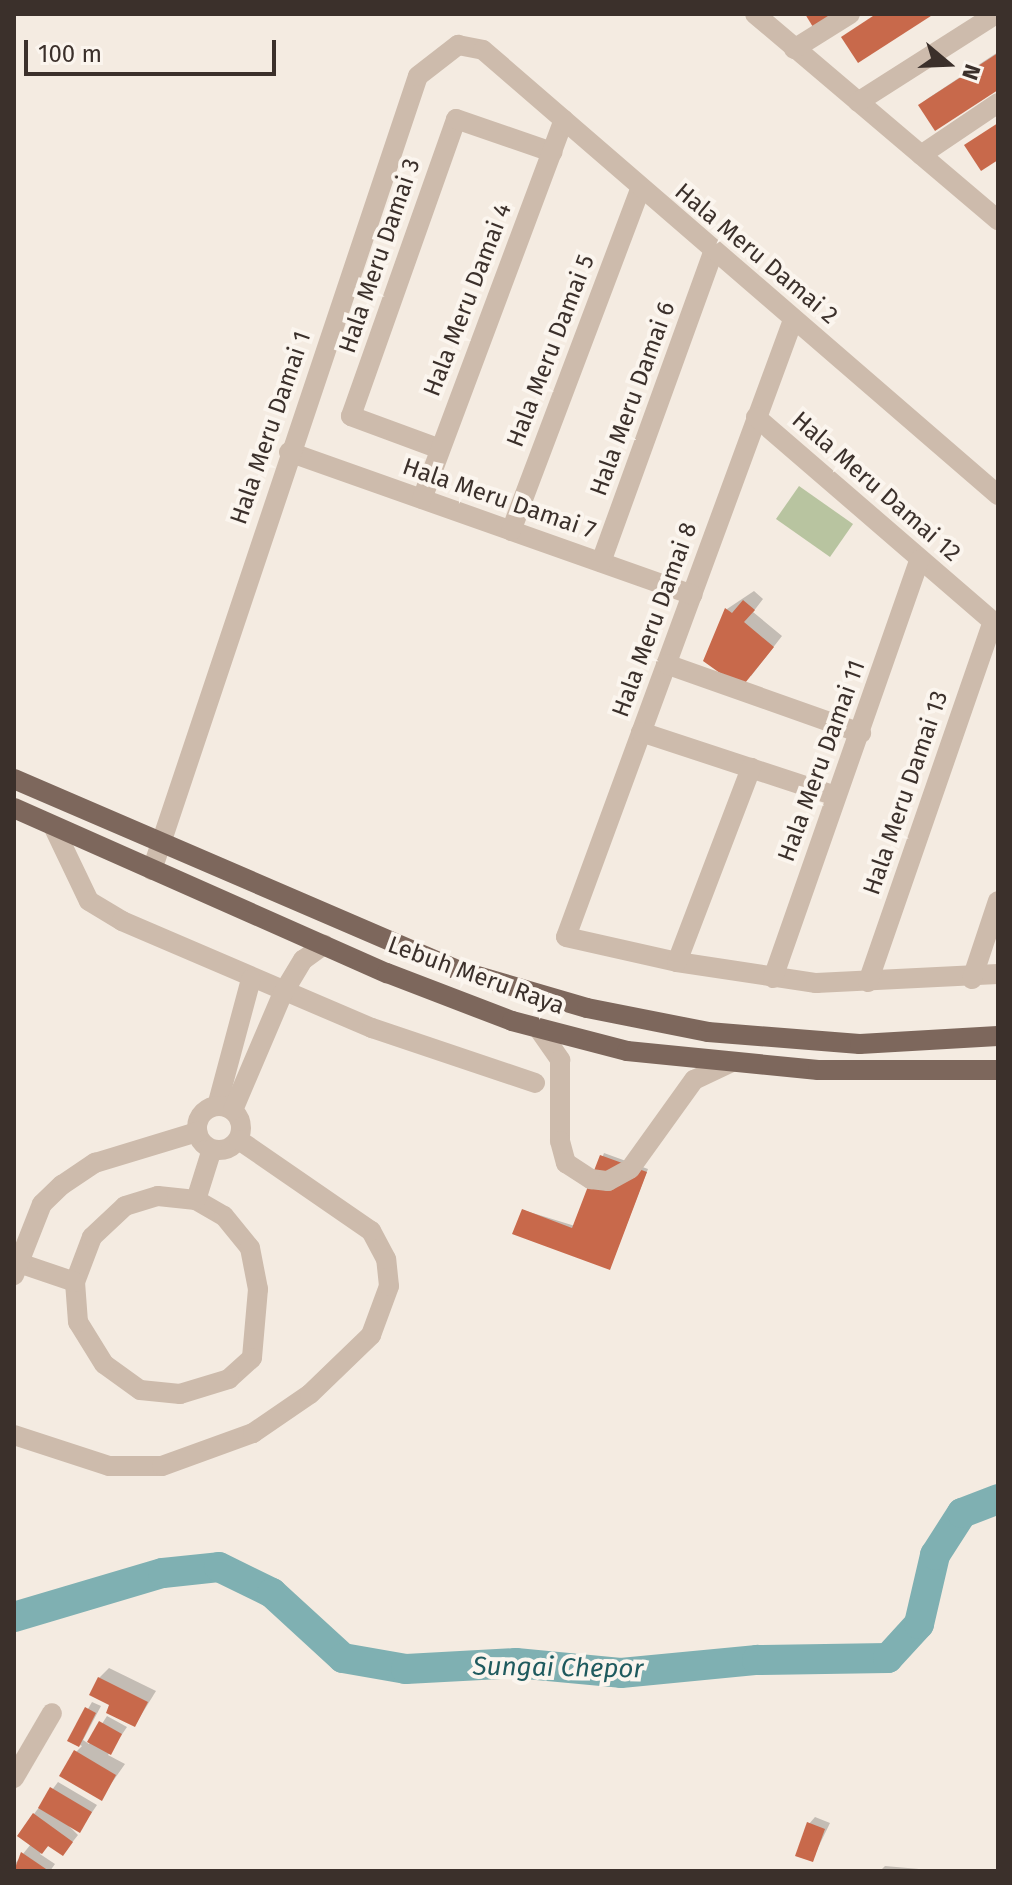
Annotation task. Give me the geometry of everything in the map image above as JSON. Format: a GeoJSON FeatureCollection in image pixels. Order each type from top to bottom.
{"type":"FeatureCollection","features":[{"type":"Feature","properties":{"kind":"main road","name":"Lebuh Meru Raya"},"geometry":{"type":"LineString","coordinates":[[14,779],[457,970],[587,1008],[708,1032],[815,1041],[860,1044],[998,1036]]}},
{"type":"Feature","properties":{"kind":"main road","name":"Lebuh Meru Raya"},"geometry":{"type":"LineString","coordinates":[[14,808],[324,945],[538,1028],[627,1051],[818,1070],[998,1070]]}},
{"type":"Feature","properties":{"kind":"street"},"geometry":{"type":"LineString","coordinates":[[755,14],[998,220]]}},
{"type":"Feature","properties":{"kind":"street"},"geometry":{"type":"LineString","coordinates":[[794,49],[850,14]]}},
{"type":"Feature","properties":{"kind":"street"},"geometry":{"type":"LineString","coordinates":[[858,102],[996,14]]}},
{"type":"Feature","properties":{"kind":"street","name":"Hala Meru Damai 1"},"geometry":{"type":"LineString","coordinates":[[152,870],[289,452],[418,76],[458,45],[483,50]]}},
{"type":"Feature","properties":{"kind":"street","name":"Hala Meru Damai 2"},"geometry":{"type":"LineString","coordinates":[[483,50],[640,190],[998,495]]}},
{"type":"Feature","properties":{"kind":"street"},"geometry":{"type":"LineString","coordinates":[[921,155],[998,103]]}},
{"type":"Feature","properties":{"kind":"street","name":"Hala Meru Damai 3"},"geometry":{"type":"LineString","coordinates":[[440,449],[351,416],[456,119],[552,152]]}},
{"type":"Feature","properties":{"kind":"street","name":"Hala Meru Damai 4"},"geometry":{"type":"LineString","coordinates":[[422,499],[564,120]]}},
{"type":"Feature","properties":{"kind":"street","name":"Hala Meru Damai 5"},"geometry":{"type":"LineString","coordinates":[[511,531],[640,190]]}},
{"type":"Feature","properties":{"kind":"street"},"geometry":{"type":"LineString","coordinates":[[980,204],[998,192]]}},
{"type":"Feature","properties":{"kind":"street","name":"Hala Meru Damai 6"},"geometry":{"type":"LineString","coordinates":[[601,562],[713,253]]}},
{"type":"Feature","properties":{"kind":"street","name":"Hala Meru Damai 8"},"geometry":{"type":"LineString","coordinates":[[677,962],[566,937],[793,320]]}},
{"type":"Feature","properties":{"kind":"street","name":"Hala Meru Damai 12"},"geometry":{"type":"LineString","coordinates":[[756,417],[995,624]]}},
{"type":"Feature","properties":{"kind":"street","name":"Hala Meru Damai 7"},"geometry":{"type":"LineString","coordinates":[[289,452],[692,595]]}},
{"type":"Feature","properties":{"kind":"street","name":"Hala Meru Damai 11"},"geometry":{"type":"LineString","coordinates":[[773,978],[919,560]]}},
{"type":"Feature","properties":{"kind":"street","name":"Hala Meru Damai 13"},"geometry":{"type":"LineString","coordinates":[[868,982],[995,624]]}},
{"type":"Feature","properties":{"kind":"street"},"geometry":{"type":"LineString","coordinates":[[666,664],[861,733]]}},
{"type":"Feature","properties":{"kind":"street"},"geometry":{"type":"LineString","coordinates":[[641,732],[836,796]]}},
{"type":"Feature","properties":{"kind":"street"},"geometry":{"type":"LineString","coordinates":[[751,768],[677,962],[773,978],[868,982],[972,979],[998,974]]}},
{"type":"Feature","properties":{"kind":"street"},"geometry":{"type":"LineString","coordinates":[[53,826],[89,901],[122,921],[283,993],[451,1057],[535,1083]]}},
{"type":"Feature","properties":{"kind":"street"},"geometry":{"type":"LineString","coordinates":[[972,979],[998,901]]}},
{"type":"Feature","properties":{"kind":"street"},"geometry":{"type":"LineString","coordinates":[[239,1140],[221,1150],[212,1149],[197,1132],[199,1118],[225,1108],[303,960],[324,945]]}},
{"type":"Feature","properties":{"kind":"street"},"geometry":{"type":"LineString","coordinates":[[225,1108],[251,979]]}},
{"type":"Feature","properties":{"kind":"street"},"geometry":{"type":"LineString","coordinates":[[538,1028],[560,1060],[560,1141],[566,1163],[591,1179],[608,1181],[630,1169],[694,1080],[732,1062]]}},
{"type":"Feature","properties":{"kind":"street"},"geometry":{"type":"LineString","coordinates":[[225,1108],[239,1119],[239,1140]]}},
{"type":"Feature","properties":{"kind":"street"},"geometry":{"type":"LineString","coordinates":[[75,1282],[16,1269],[42,1204],[62,1185],[95,1163],[197,1132]]}},
{"type":"Feature","properties":{"kind":"street"},"geometry":{"type":"LineString","coordinates":[[14,1435],[109,1466],[162,1466],[253,1433],[310,1394],[371,1335],[389,1286],[386,1259],[371,1231],[239,1140]]}},
{"type":"Feature","properties":{"kind":"street"},"geometry":{"type":"LineString","coordinates":[[196,1200],[212,1149]]}},
{"type":"Feature","properties":{"kind":"street"},"geometry":{"type":"LineString","coordinates":[[158,1196],[196,1200],[224,1216],[250,1248],[258,1289],[252,1358],[229,1379],[180,1394],[140,1390],[104,1364],[78,1322],[75,1282],[92,1237],[125,1206],[158,1196]]}},
{"type":"Feature","properties":{"kind":"street"},"geometry":{"type":"LineString","coordinates":[[14,1778],[52,1713]]}},
{"type":"Feature","properties":{"kind":"green space"},"geometry":{"type":"Polygon","coordinates":[[[799,486],[853,524],[830,557],[776,519],[799,486]]]}},
{"type":"Feature","properties":{"kind":"building"},"geometry":{"type":"Polygon","coordinates":[[[805,14],[834,14],[813,27],[805,14]]]}},
{"type":"Feature","properties":{"kind":"building"},"geometry":{"type":"Polygon","coordinates":[[[876,14],[934,14],[858,63],[841,37],[876,14]]]}},
{"type":"Feature","properties":{"kind":"building"},"geometry":{"type":"Polygon","coordinates":[[[998,53],[998,90],[935,131],[918,105],[998,53]]]}},
{"type":"Feature","properties":{"kind":"building"},"geometry":{"type":"Polygon","coordinates":[[[998,123],[998,160],[981,171],[964,145],[998,123]]]}},
{"type":"Feature","properties":{"kind":"building"},"geometry":{"type":"Polygon","coordinates":[[[743,600],[755,610],[744,622],[774,647],[741,688],[703,661],[725,608],[732,613],[743,600]]]}},
{"type":"Feature","properties":{"kind":"building"},"geometry":{"type":"Polygon","coordinates":[[[600,1155],[647,1172],[610,1270],[512,1234],[522,1209],[572,1228],[600,1155]]]}},
{"type":"Feature","properties":{"kind":"building"},"geometry":{"type":"Polygon","coordinates":[[[98,1677],[148,1702],[135,1727],[106,1713],[109,1705],[89,1695],[98,1677]]]}},
{"type":"Feature","properties":{"kind":"building"},"geometry":{"type":"Polygon","coordinates":[[[85,1707],[96,1713],[79,1747],[67,1741],[85,1707]]]}},
{"type":"Feature","properties":{"kind":"building"},"geometry":{"type":"Polygon","coordinates":[[[99,1721],[122,1734],[111,1755],[87,1742],[99,1721]]]}},
{"type":"Feature","properties":{"kind":"building"},"geometry":{"type":"Polygon","coordinates":[[[74,1750],[116,1775],[102,1801],[59,1776],[74,1750]]]}},
{"type":"Feature","properties":{"kind":"building"},"geometry":{"type":"Polygon","coordinates":[[[50,1787],[92,1812],[80,1833],[38,1808],[50,1787]]]}},
{"type":"Feature","properties":{"kind":"building"},"geometry":{"type":"Polygon","coordinates":[[[33,1813],[73,1842],[63,1856],[48,1846],[42,1854],[17,1836],[33,1813]]]}},
{"type":"Feature","properties":{"kind":"building"},"geometry":{"type":"Polygon","coordinates":[[[807,1822],[825,1829],[813,1862],[795,1856],[807,1822]]]}},
{"type":"Feature","properties":{"kind":"building"},"geometry":{"type":"Polygon","coordinates":[[[21,1852],[49,1871],[14,1871],[21,1852]]]}},
{"type":"Feature","properties":{"kind":"waterway","name":"Sungai Chepor"},"geometry":{"type":"LineString","coordinates":[[14,1617],[163,1573],[219,1567],[272,1593],[343,1658],[406,1669],[516,1663],[621,1673],[757,1660],[888,1658],[919,1624],[935,1555],[962,1513],[998,1499]]}}]}
